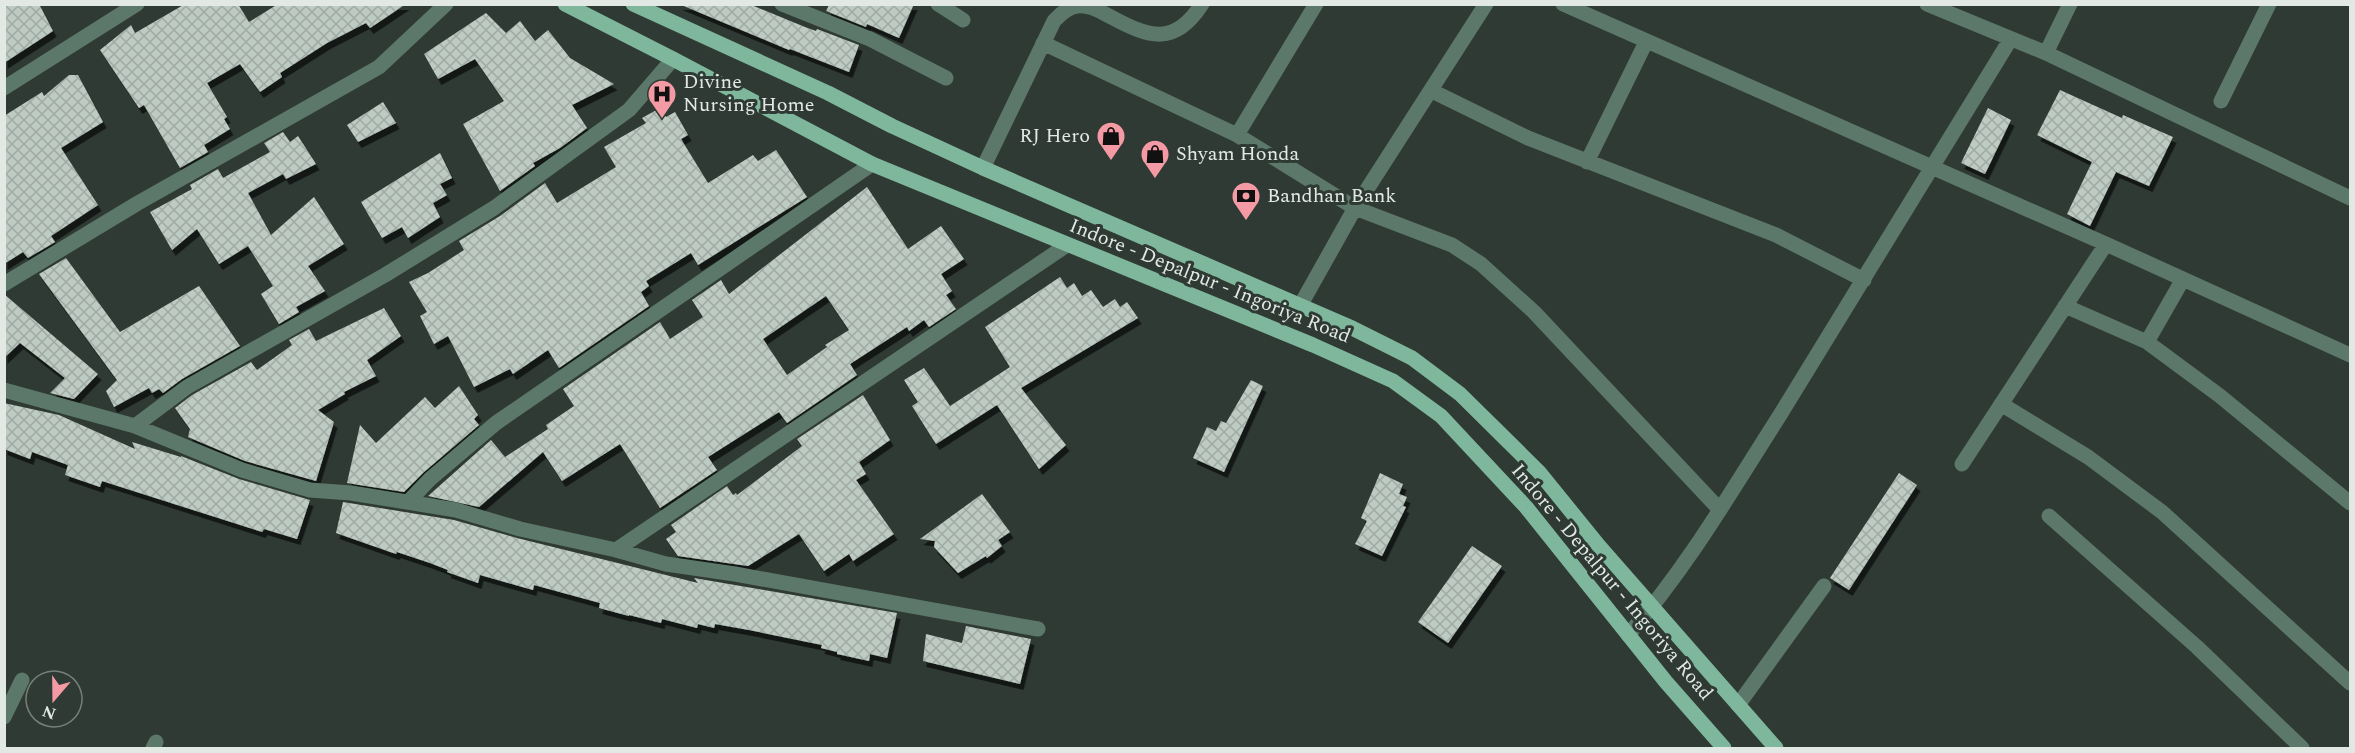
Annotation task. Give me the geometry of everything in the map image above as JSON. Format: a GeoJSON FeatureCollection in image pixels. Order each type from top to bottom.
{"type":"FeatureCollection","features":[{"type":"Feature","properties":{"kind":"main road","name":"Indore - Depalpur - Ingoriya Road"},"geometry":{"type":"LineString","coordinates":[[565,4],[872,164],[1313,345],[1393,381],[1441,417],[1518,499],[1628,635],[1724,748]]}},
{"type":"Feature","properties":{"kind":"main road","name":"Indore - Depalpur - Ingoriya Road"},"geometry":{"type":"LineString","coordinates":[[633,4],[828,93],[892,126],[983,168],[1352,328],[1412,358],[1460,394],[1539,472],[1652,607],[1776,748]]}},
{"type":"Feature","properties":{"kind":"street"},"geometry":{"type":"LineString","coordinates":[[4,88],[137,4]]}},
{"type":"Feature","properties":{"kind":"street"},"geometry":{"type":"LineString","coordinates":[[4,284],[138,203],[379,67],[446,4]]}},
{"type":"Feature","properties":{"kind":"street"},"geometry":{"type":"LineString","coordinates":[[782,4],[870,39],[946,78]]}},
{"type":"Feature","properties":{"kind":"street"},"geometry":{"type":"LineString","coordinates":[[938,4],[963,20]]}},
{"type":"Feature","properties":{"kind":"street"},"geometry":{"type":"LineString","coordinates":[[983,168],[1054,21],[1065,10],[1076,6],[1094,8],[1140,30],[1166,35],[1182,29],[1202,4]]}},
{"type":"Feature","properties":{"kind":"street"},"geometry":{"type":"LineString","coordinates":[[1237,135],[1316,4]]}},
{"type":"Feature","properties":{"kind":"street"},"geometry":{"type":"LineString","coordinates":[[1300,306],[1355,208],[1486,4]]}},
{"type":"Feature","properties":{"kind":"street"},"geometry":{"type":"LineString","coordinates":[[1563,4],[2106,244],[2350,355]]}},
{"type":"Feature","properties":{"kind":"street"},"geometry":{"type":"LineString","coordinates":[[1927,4],[2046,54],[2350,198]]}},
{"type":"Feature","properties":{"kind":"street"},"geometry":{"type":"LineString","coordinates":[[2046,54],[2070,4]]}},
{"type":"Feature","properties":{"kind":"street"},"geometry":{"type":"LineString","coordinates":[[2221,101],[2269,4]]}},
{"type":"Feature","properties":{"kind":"street"},"geometry":{"type":"LineString","coordinates":[[1628,635],[1652,607],[1720,510],[2010,40]]}},
{"type":"Feature","properties":{"kind":"street"},"geometry":{"type":"LineString","coordinates":[[1587,162],[1647,42]]}},
{"type":"Feature","properties":{"kind":"street"},"geometry":{"type":"LineString","coordinates":[[1043,43],[1237,135],[1355,208],[1452,245],[1481,264],[1534,312],[1720,510]]}},
{"type":"Feature","properties":{"kind":"street"},"geometry":{"type":"LineString","coordinates":[[135,426],[187,387],[386,275],[494,208],[629,110],[673,59]]}},
{"type":"Feature","properties":{"kind":"street"},"geometry":{"type":"LineString","coordinates":[[1432,91],[1509,129],[1587,162],[1776,235],[1864,280]]}},
{"type":"Feature","properties":{"kind":"street"},"geometry":{"type":"LineString","coordinates":[[408,502],[430,478],[496,423],[872,164]]}},
{"type":"Feature","properties":{"kind":"street"},"geometry":{"type":"LineString","coordinates":[[1962,464],[2106,244]]}},
{"type":"Feature","properties":{"kind":"street"},"geometry":{"type":"LineString","coordinates":[[616,550],[1067,245]]}},
{"type":"Feature","properties":{"kind":"street"},"geometry":{"type":"LineString","coordinates":[[2147,342],[2183,279]]}},
{"type":"Feature","properties":{"kind":"street"},"geometry":{"type":"LineString","coordinates":[[2065,306],[2147,342],[2220,396],[2350,503]]}},
{"type":"Feature","properties":{"kind":"street"},"geometry":{"type":"LineString","coordinates":[[4,390],[135,426],[242,470],[310,490],[351,493],[456,510],[520,529],[684,568],[735,574],[1038,629]]}},
{"type":"Feature","properties":{"kind":"street"},"geometry":{"type":"LineString","coordinates":[[2001,404],[2088,457],[2162,513],[2350,683]]}},
{"type":"Feature","properties":{"kind":"street"},"geometry":{"type":"LineString","coordinates":[[2049,516],[2197,647],[2302,748]]}},
{"type":"Feature","properties":{"kind":"street"},"geometry":{"type":"LineString","coordinates":[[1738,705],[1824,586]]}},
{"type":"Feature","properties":{"kind":"street"},"geometry":{"type":"LineString","coordinates":[[4,717],[22,680]]}},
{"type":"Feature","properties":{"kind":"building"},"geometry":{"type":"Polygon","coordinates":[[[4,4],[39,4],[53,31],[4,63],[4,4]]]}},
{"type":"Feature","properties":{"kind":"building"},"geometry":{"type":"Polygon","coordinates":[[[185,4],[238,4],[249,22],[278,4],[406,4],[370,28],[366,23],[327,43],[280,73],[282,77],[260,92],[240,64],[207,83],[227,117],[224,119],[230,129],[204,145],[208,152],[180,168],[144,105],[139,108],[100,50],[131,25],[135,33],[185,4]]]}},
{"type":"Feature","properties":{"kind":"building"},"geometry":{"type":"Polygon","coordinates":[[[679,4],[749,4],[805,27],[816,31],[817,29],[859,45],[849,72],[789,50],[679,4]]]}},
{"type":"Feature","properties":{"kind":"building"},"geometry":{"type":"Polygon","coordinates":[[[827,4],[914,4],[899,38],[867,24],[866,27],[826,11],[829,5],[827,4]]]}},
{"type":"Feature","properties":{"kind":"building"},"geometry":{"type":"Polygon","coordinates":[[[486,13],[506,33],[520,21],[535,41],[548,30],[570,58],[614,84],[572,105],[587,128],[560,148],[533,163],[535,166],[500,191],[463,124],[504,101],[475,59],[438,79],[424,54],[486,13]]]}},
{"type":"Feature","properties":{"kind":"building"},"geometry":{"type":"Polygon","coordinates":[[[69,75],[78,75],[103,122],[61,148],[98,205],[51,236],[55,242],[28,258],[23,252],[4,264],[4,116],[42,92],[44,96],[69,75]]]}},
{"type":"Feature","properties":{"kind":"building"},"geometry":{"type":"Polygon","coordinates":[[[2060,90],[2122,118],[2123,115],[2173,137],[2149,186],[2116,172],[2090,226],[2067,214],[2092,162],[2037,135],[2060,90]]]}},
{"type":"Feature","properties":{"kind":"building"},"geometry":{"type":"Polygon","coordinates":[[[383,102],[396,123],[358,142],[347,125],[383,102]]]}},
{"type":"Feature","properties":{"kind":"building"},"geometry":{"type":"Polygon","coordinates":[[[660,108],[666,117],[675,112],[688,135],[681,139],[708,183],[753,155],[758,161],[776,150],[807,197],[698,265],[691,253],[646,281],[649,286],[641,292],[649,306],[559,368],[548,350],[513,374],[510,369],[474,387],[448,336],[434,344],[420,316],[427,312],[409,282],[464,250],[459,241],[500,216],[545,183],[557,203],[616,167],[604,147],[646,123],[642,118],[660,108]]]}},
{"type":"Feature","properties":{"kind":"building"},"geometry":{"type":"Polygon","coordinates":[[[1988,108],[2011,120],[1985,174],[1961,163],[1988,108]]]}},
{"type":"Feature","properties":{"kind":"building"},"geometry":{"type":"Polygon","coordinates":[[[283,132],[290,142],[298,136],[316,164],[286,179],[283,174],[248,193],[271,235],[314,197],[344,244],[308,266],[325,291],[296,307],[299,312],[279,324],[261,294],[273,286],[248,246],[219,264],[197,229],[172,250],[150,212],[192,189],[190,185],[218,169],[223,178],[270,152],[264,143],[283,132]]]}},
{"type":"Feature","properties":{"kind":"building"},"geometry":{"type":"Polygon","coordinates":[[[440,153],[452,178],[440,184],[447,195],[433,203],[440,217],[408,238],[402,227],[382,238],[361,202],[440,153]]]}},
{"type":"Feature","properties":{"kind":"building"},"geometry":{"type":"Polygon","coordinates":[[[867,187],[908,249],[941,226],[964,259],[941,274],[952,291],[946,295],[956,309],[929,327],[924,320],[909,331],[907,327],[850,364],[857,375],[787,423],[779,412],[708,457],[717,470],[660,508],[620,444],[562,481],[543,452],[479,507],[428,496],[491,440],[505,457],[548,429],[546,425],[574,406],[563,389],[660,322],[670,339],[703,317],[692,300],[721,280],[729,294],[867,187]],[[826,296],[763,339],[787,375],[827,347],[825,345],[849,330],[826,296]]]}},
{"type":"Feature","properties":{"kind":"building"},"geometry":{"type":"Polygon","coordinates":[[[66,258],[120,332],[199,286],[240,346],[182,379],[163,393],[159,389],[152,393],[149,388],[114,407],[106,391],[117,380],[39,274],[66,258]]]}},
{"type":"Feature","properties":{"kind":"building"},"geometry":{"type":"Polygon","coordinates":[[[1060,277],[1067,288],[1074,283],[1082,296],[1091,290],[1103,307],[1115,299],[1120,307],[1127,302],[1138,318],[1021,388],[1066,445],[1039,469],[997,405],[936,444],[912,406],[918,402],[904,380],[924,368],[950,406],[1010,367],[985,327],[1060,277]]]}},
{"type":"Feature","properties":{"kind":"building"},"geometry":{"type":"Polygon","coordinates":[[[4,294],[98,374],[74,399],[50,393],[65,378],[20,343],[4,358],[4,294]]]}},
{"type":"Feature","properties":{"kind":"building"},"geometry":{"type":"Polygon","coordinates":[[[384,308],[401,336],[367,360],[376,376],[344,392],[345,394],[318,410],[334,422],[316,481],[245,461],[188,437],[190,429],[175,408],[192,395],[251,362],[257,370],[292,345],[289,340],[309,329],[316,341],[384,308]]]}},
{"type":"Feature","properties":{"kind":"building"},"geometry":{"type":"Polygon","coordinates":[[[1251,380],[1263,386],[1224,472],[1193,458],[1207,427],[1216,431],[1221,421],[1226,423],[1251,380]]]}},
{"type":"Feature","properties":{"kind":"building"},"geometry":{"type":"Polygon","coordinates":[[[459,386],[478,415],[474,419],[479,425],[404,492],[347,483],[360,425],[376,443],[425,397],[435,408],[459,386]]]}},
{"type":"Feature","properties":{"kind":"building"},"geometry":{"type":"Polygon","coordinates":[[[863,395],[890,440],[859,462],[866,474],[856,480],[894,534],[853,561],[849,554],[824,571],[799,534],[748,566],[678,556],[666,539],[676,532],[671,525],[727,486],[733,495],[736,493],[737,495],[802,446],[797,439],[863,395]]]}},
{"type":"Feature","properties":{"kind":"building"},"geometry":{"type":"Polygon","coordinates":[[[4,403],[59,415],[135,449],[132,442],[181,456],[239,479],[310,500],[297,539],[264,529],[262,532],[102,481],[100,487],[65,475],[68,465],[32,452],[30,459],[4,449],[4,403]]]}},
{"type":"Feature","properties":{"kind":"building"},"geometry":{"type":"Polygon","coordinates":[[[1380,473],[1403,484],[1399,494],[1407,497],[1403,506],[1406,507],[1382,556],[1355,544],[1367,521],[1361,518],[1380,473]]]}},
{"type":"Feature","properties":{"kind":"building"},"geometry":{"type":"Polygon","coordinates":[[[1899,473],[1917,485],[1849,590],[1830,578],[1899,473]]]}},
{"type":"Feature","properties":{"kind":"building"},"geometry":{"type":"Polygon","coordinates":[[[982,494],[1010,532],[998,540],[1002,546],[987,558],[986,556],[958,573],[934,547],[935,541],[920,539],[982,494]]]}},
{"type":"Feature","properties":{"kind":"building"},"geometry":{"type":"Polygon","coordinates":[[[343,502],[454,520],[698,583],[694,578],[897,613],[887,658],[870,654],[869,661],[837,654],[837,652],[821,648],[822,645],[715,624],[714,628],[698,624],[697,628],[662,619],[661,623],[599,608],[600,603],[534,585],[533,590],[480,575],[478,583],[430,563],[336,533],[343,502]]]}},
{"type":"Feature","properties":{"kind":"building"},"geometry":{"type":"Polygon","coordinates":[[[1472,546],[1502,566],[1448,643],[1418,622],[1472,546]]]}},
{"type":"Feature","properties":{"kind":"building"},"geometry":{"type":"Polygon","coordinates":[[[966,626],[1031,639],[1020,684],[923,661],[926,634],[962,643],[966,626]]]}},
{"type":"Feature","properties":{"kind":"place","name":"Divine Nursing Home"},"geometry":{"type":"Point","coordinates":[662,120]}},
{"type":"Feature","properties":{"kind":"place","name":"RJ Hero"},"geometry":{"type":"Point","coordinates":[1111,162]}},
{"type":"Feature","properties":{"kind":"place","name":"Shyam Honda"},"geometry":{"type":"Point","coordinates":[1155,180]}},
{"type":"Feature","properties":{"kind":"place","name":"Bandhan Bank"},"geometry":{"type":"Point","coordinates":[1246,222]}}]}
